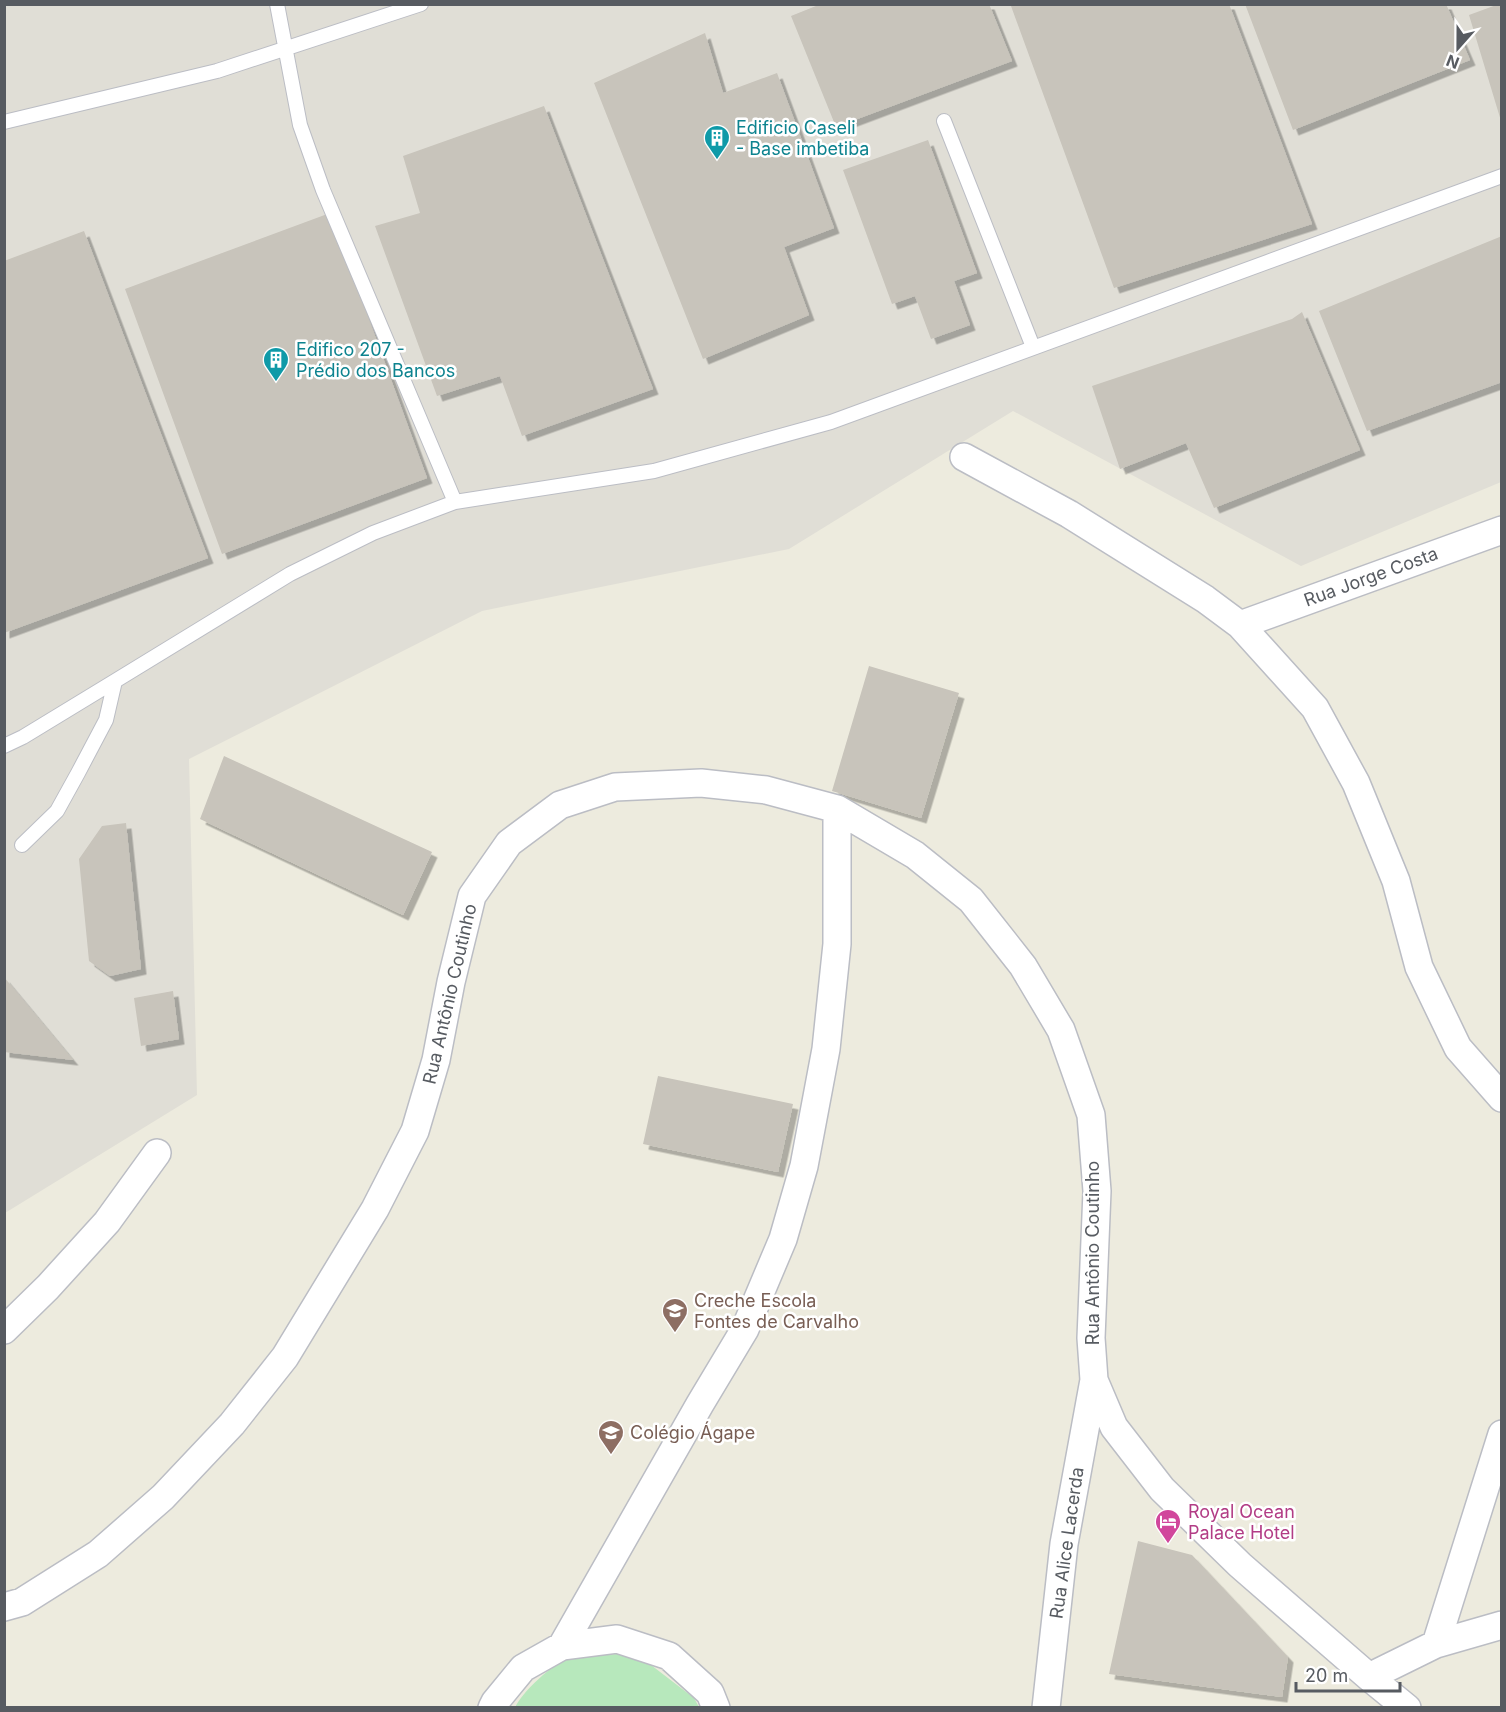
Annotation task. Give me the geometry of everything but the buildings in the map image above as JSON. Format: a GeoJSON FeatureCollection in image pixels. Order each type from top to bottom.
{"type":"FeatureCollection","features":[{"type":"Feature","properties":{"kind":"street"},"geometry":{"type":"LineString","coordinates":[[964,457],[1069,514],[1205,599],[1240,625],[1315,708],[1356,783],[1396,881],[1419,967],[1458,1048],[1502,1098]]}},
{"type":"Feature","properties":{"kind":"street","name":"Rua Jorge Costa"},"geometry":{"type":"LineString","coordinates":[[1240,625],[1502,530]]}},
{"type":"Feature","properties":{"kind":"street","name":"Rua Antônio Coutinho"},"geometry":{"type":"LineString","coordinates":[[4,1607],[22,1602],[98,1554],[163,1497],[232,1424],[285,1357],[375,1209],[415,1131],[436,1060],[451,981],[472,896],[509,843],[560,805],[615,786],[700,783],[766,789],[837,809],[915,855],[971,900],[1023,966],[1061,1030],[1091,1115],[1097,1191],[1091,1338],[1094,1380],[1114,1427],[1162,1489],[1240,1565],[1407,1707]]}},
{"type":"Feature","properties":{"kind":"street"},"geometry":{"type":"LineString","coordinates":[[562,1646],[694,1414],[746,1329],[783,1239],[804,1166],[826,1049],[837,944],[837,809]]}},
{"type":"Feature","properties":{"kind":"street"},"geometry":{"type":"LineString","coordinates":[[4,1330],[48,1287],[107,1222],[157,1153]]}},
{"type":"Feature","properties":{"kind":"street","name":"Rua Alice Lacerda"},"geometry":{"type":"LineString","coordinates":[[1046,1707],[1064,1544],[1094,1380]]}},
{"type":"Feature","properties":{"kind":"street"},"geometry":{"type":"LineString","coordinates":[[1436,1644],[1502,1434]]}},
{"type":"Feature","properties":{"kind":"street"},"geometry":{"type":"LineString","coordinates":[[1369,1677],[1436,1644],[1502,1625]]}},
{"type":"Feature","properties":{"kind":"street"},"geometry":{"type":"LineString","coordinates":[[492,1707],[524,1668],[562,1646],[616,1639],[669,1656],[710,1693],[716,1707]]}},
{"type":"Feature","properties":{"kind":"lane"},"geometry":{"type":"LineString","coordinates":[[277,4],[300,125],[323,190],[455,502]]}},
{"type":"Feature","properties":{"kind":"lane"},"geometry":{"type":"LineString","coordinates":[[4,122],[216,71],[421,4]]}},
{"type":"Feature","properties":{"kind":"lane"},"geometry":{"type":"LineString","coordinates":[[944,121],[1033,347]]}},
{"type":"Feature","properties":{"kind":"lane"},"geometry":{"type":"LineString","coordinates":[[4,746],[23,737],[290,574],[373,533],[455,502],[654,471],[831,422],[1502,176]]}},
{"type":"Feature","properties":{"kind":"lane"},"geometry":{"type":"LineString","coordinates":[[22,845],[57,810],[78,773],[106,720],[115,681]]}},
{"type":"Feature","properties":{"kind":"shaded area"},"geometry":{"type":"Polygon","coordinates":[[[5,5],[1501,5],[1501,482],[1301,566],[1013,411],[789,549],[482,611],[189,759],[197,1095],[5,1213],[5,5]]]}},
{"type":"Feature","properties":{"kind":"green space"},"geometry":{"type":"Polygon","coordinates":[[[617,1654],[651,1665],[694,1698],[699,1707],[515,1708],[547,1671],[564,1660],[617,1654]]]}},
{"type":"Feature","properties":{"kind":"place","name":"Edificio Caseli - Base imbetiba"},"geometry":{"type":"Point","coordinates":[717,161]}},
{"type":"Feature","properties":{"kind":"place","name":"Edifico 207 - Prédio dos Bancos"},"geometry":{"type":"Point","coordinates":[276,383]}},
{"type":"Feature","properties":{"kind":"place","name":"Creche Escola Fontes de Carvalho"},"geometry":{"type":"Point","coordinates":[675,1334]}},
{"type":"Feature","properties":{"kind":"place","name":"Colégio Ágape"},"geometry":{"type":"Point","coordinates":[611,1456]}},
{"type":"Feature","properties":{"kind":"place","name":"Royal Ocean Palace Hotel"},"geometry":{"type":"Point","coordinates":[1168,1545]}}]}
